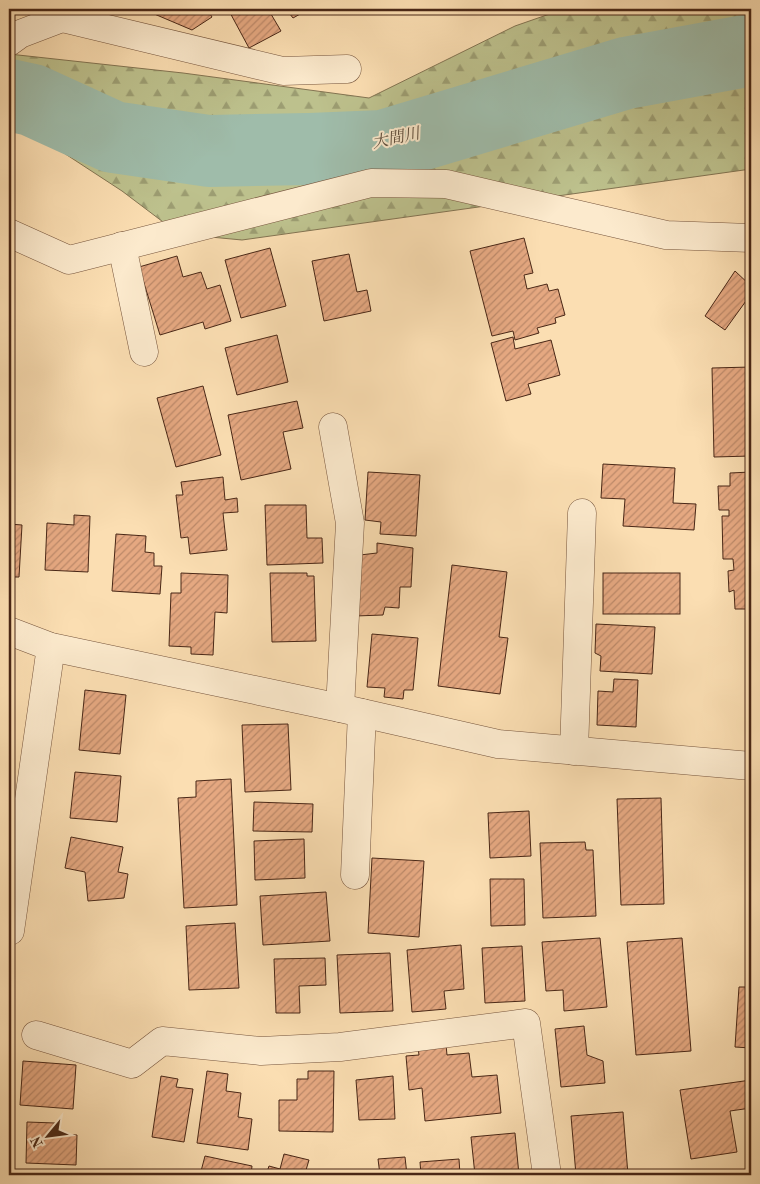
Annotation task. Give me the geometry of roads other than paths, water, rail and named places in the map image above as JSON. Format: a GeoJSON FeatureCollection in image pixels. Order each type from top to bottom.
{"type":"FeatureCollection","features":[{"type":"Feature","properties":{"kind":"street"},"geometry":{"type":"LineString","coordinates":[[9,42],[20,34],[62,18],[283,71],[347,69]]}},
{"type":"Feature","properties":{"kind":"street"},"geometry":{"type":"LineString","coordinates":[[9,233],[68,260],[371,183],[446,184],[666,235],[751,238]]}},
{"type":"Feature","properties":{"kind":"street"},"geometry":{"type":"LineString","coordinates":[[122,246],[144,352]]}},
{"type":"Feature","properties":{"kind":"street"},"geometry":{"type":"LineString","coordinates":[[334,427],[350,523],[351,710],[355,875]]}},
{"type":"Feature","properties":{"kind":"street"},"geometry":{"type":"LineString","coordinates":[[574,751],[582,513]]}},
{"type":"Feature","properties":{"kind":"street"},"geometry":{"type":"LineString","coordinates":[[9,631],[51,647],[351,710],[498,744],[751,766]]}},
{"type":"Feature","properties":{"kind":"street"},"geometry":{"type":"LineString","coordinates":[[10,931],[51,647]]}},
{"type":"Feature","properties":{"kind":"street"},"geometry":{"type":"LineString","coordinates":[[36,1034],[132,1064],[162,1041],[261,1051],[340,1047],[526,1022],[547,1175]]}},
{"type":"Feature","properties":{"kind":"waterway","name":"大間川"},"geometry":{"type":"LineString","coordinates":[[9,95],[32,100],[113,137],[209,151],[383,146],[626,73],[751,50]]}}]}
